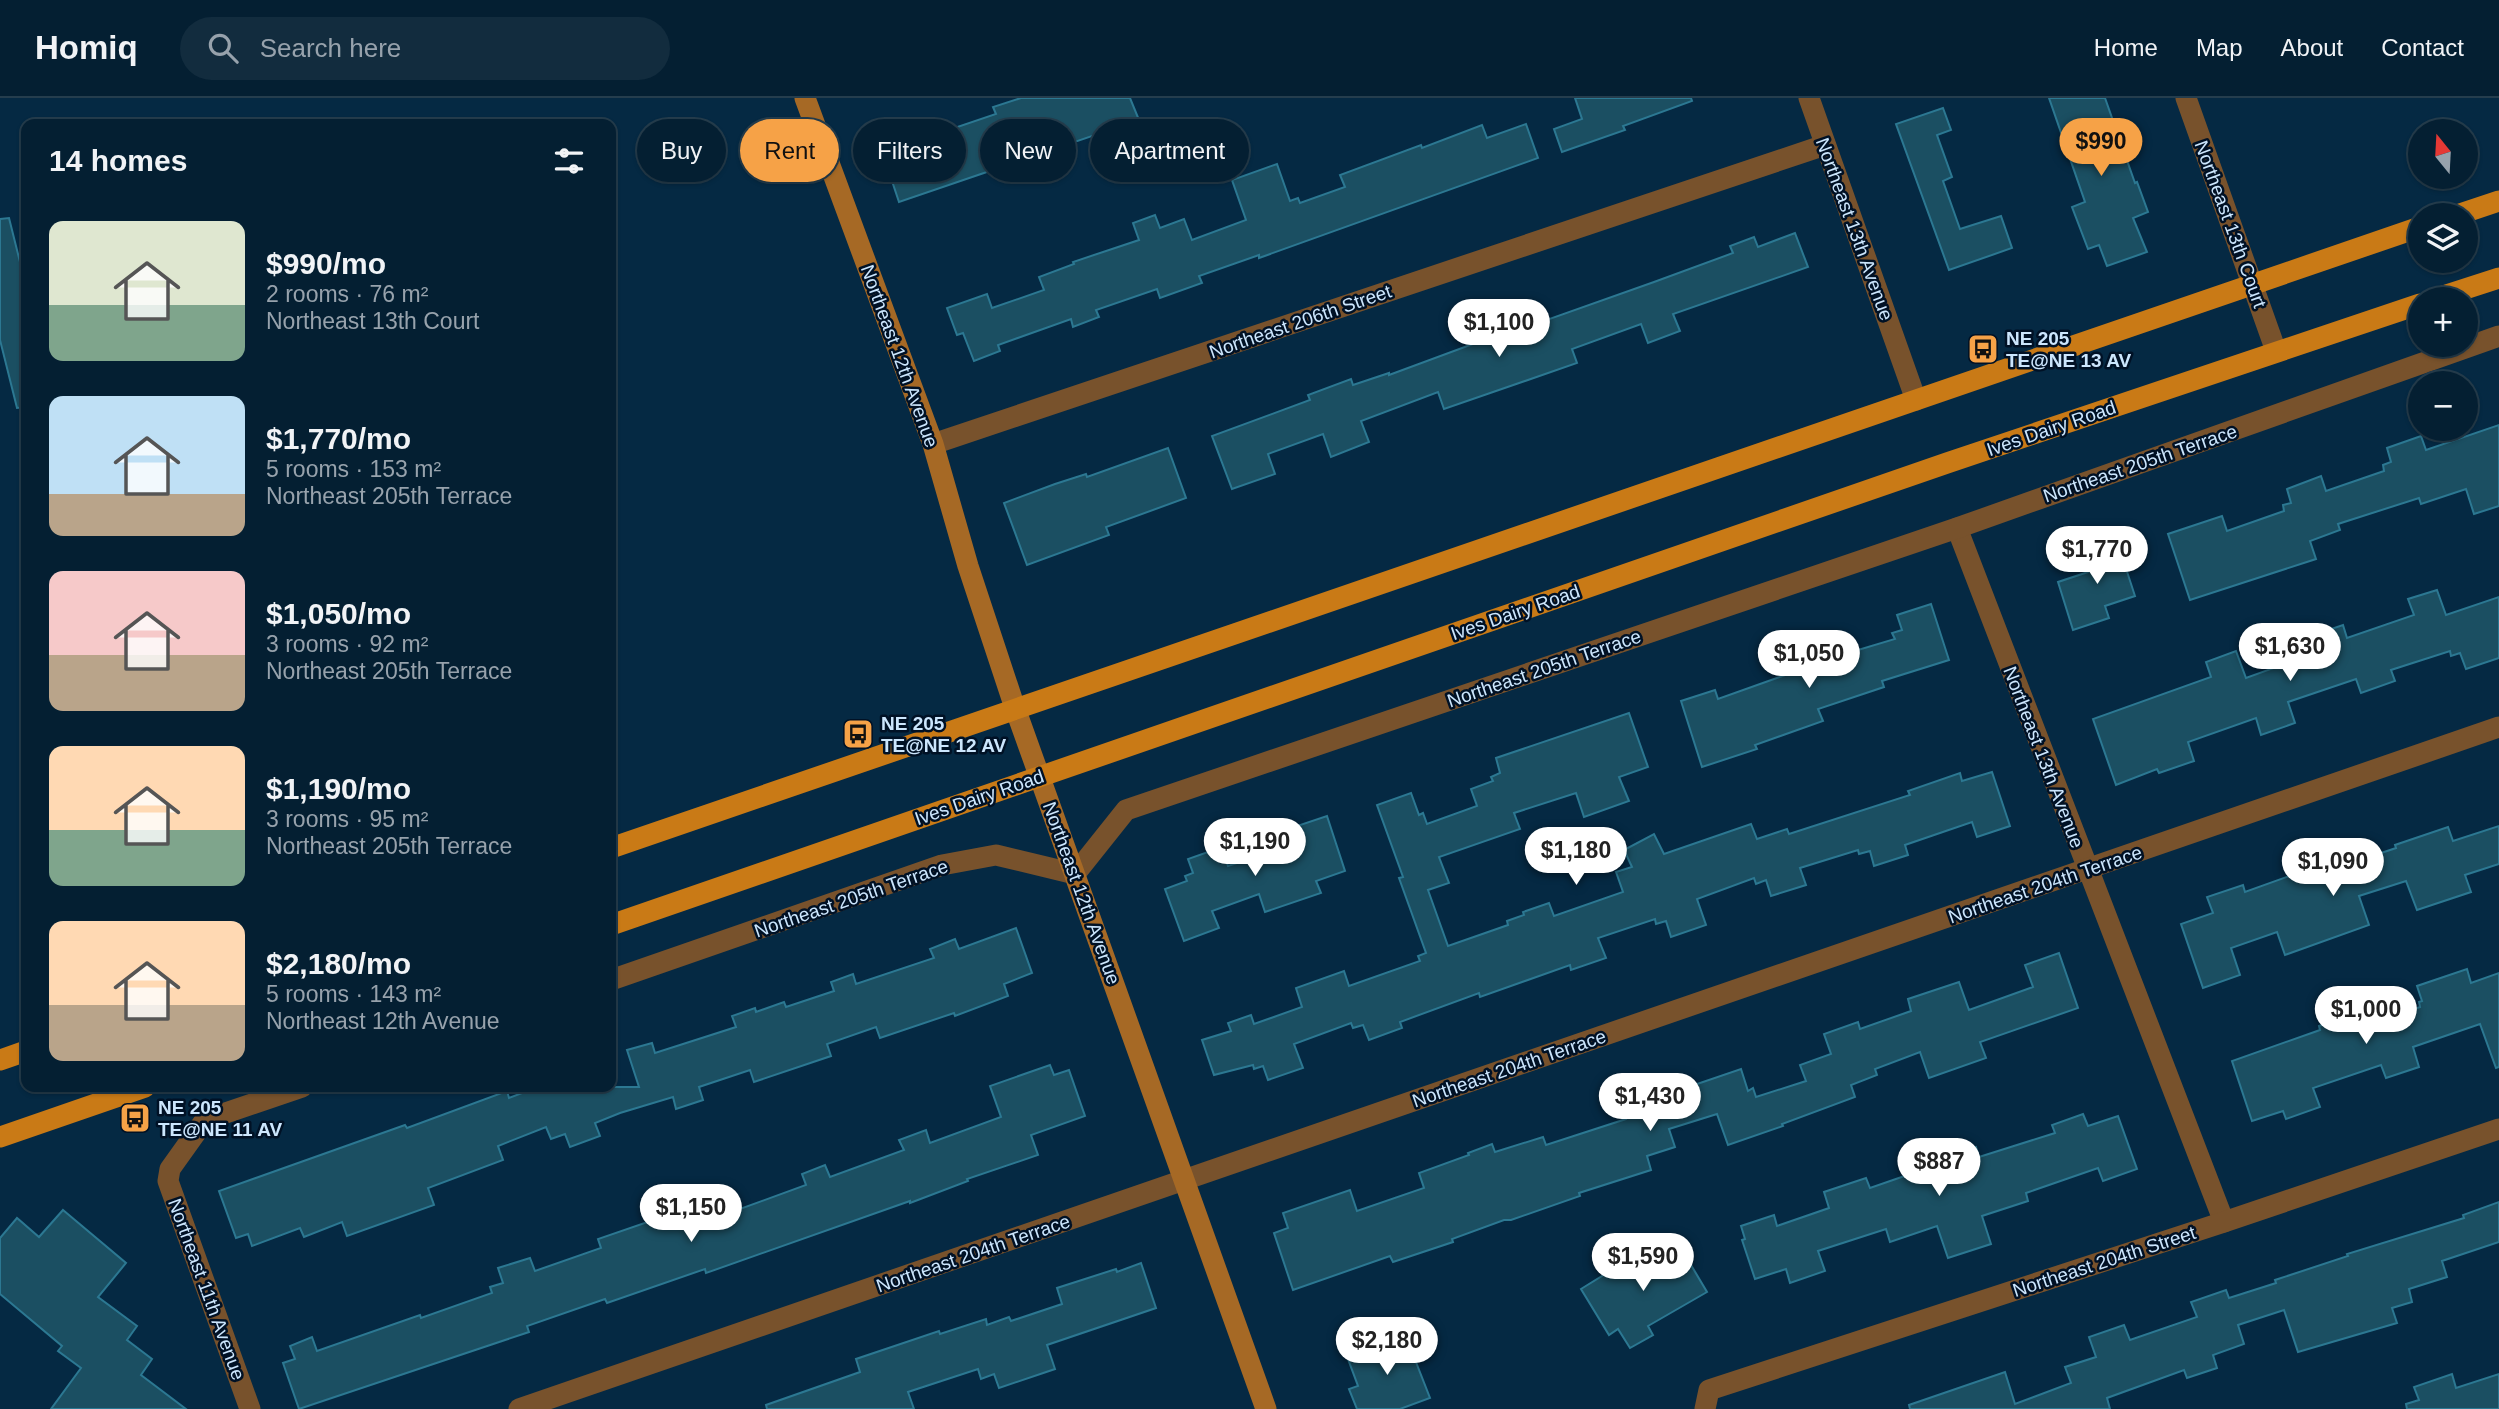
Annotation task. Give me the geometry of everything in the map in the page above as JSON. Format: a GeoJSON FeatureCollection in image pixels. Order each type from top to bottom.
{"type":"FeatureCollection","features":[{"type":"Feature","properties":{"kind":"main road"},"geometry":{"type":"LineString","coordinates":[[2478,208],[2499,201]]}},
{"type":"Feature","properties":{"kind":"main road"},"geometry":{"type":"LineString","coordinates":[[616,846],[2408,231]]}},
{"type":"Feature","properties":{"kind":"main road"},"geometry":{"type":"LineString","coordinates":[[2471,287],[2499,278]]}},
{"type":"Feature","properties":{"kind":"main road","name":"Ives Dairy Road"},"geometry":{"type":"LineString","coordinates":[[616,923],[2276,351],[2408,308]]}},
{"type":"Feature","properties":{"kind":"main road"},"geometry":{"type":"LineString","coordinates":[[0,1060],[21,1053]]}},
{"type":"Feature","properties":{"kind":"main road"},"geometry":{"type":"LineString","coordinates":[[0,1137],[130,1092]]}},
{"type":"Feature","properties":{"kind":"street","name":"Northeast 12th Avenue"},"geometry":{"type":"LineString","coordinates":[[805,98],[933,444],[968,566],[1015,708],[1266,1409]]}},
{"type":"Feature","properties":{"kind":"street","name":"Northeast 13th Avenue"},"geometry":{"type":"LineString","coordinates":[[1809,98],[1916,400]]}},
{"type":"Feature","properties":{"kind":"street","name":"Northeast 13th Court"},"geometry":{"type":"LineString","coordinates":[[2186,98],[2276,351]]}},
{"type":"Feature","properties":{"kind":"street","name":"Northeast 206th Street"},"geometry":{"type":"LineString","coordinates":[[933,444],[1825,145]]}},
{"type":"Feature","properties":{"kind":"street","name":"Northeast 205th Terrace"},"geometry":{"type":"LineString","coordinates":[[616,978],[942,865],[996,855],[1075,874],[1126,810],[1956,528],[2499,337]]}},
{"type":"Feature","properties":{"kind":"street","name":"Northeast 13th Avenue"},"geometry":{"type":"LineString","coordinates":[[1956,528],[2224,1222]]}},
{"type":"Feature","properties":{"kind":"street","name":"Northeast 204th Terrace"},"geometry":{"type":"LineString","coordinates":[[519,1409],[2499,727]]}},
{"type":"Feature","properties":{"kind":"street","name":"Northeast 11th Avenue"},"geometry":{"type":"LineString","coordinates":[[250,1409],[168,1181],[170,1169],[205,1120],[287,1092]]}},
{"type":"Feature","properties":{"kind":"street","name":"Northeast 204th Street"},"geometry":{"type":"LineString","coordinates":[[1707,1400],[2499,1129]]}},
{"type":"Feature","properties":{"kind":"building"},"geometry":{"type":"Polygon","coordinates":[[[1021,98],[1130,98],[1139,119],[1090,119],[1090,137],[1076,142],[1076,119],[981,119],[996,114],[993,107],[1021,98]]]}},
{"type":"Feature","properties":{"kind":"building"},"geometry":{"type":"Polygon","coordinates":[[[1575,98],[1691,98],[1692,101],[1623,126],[1625,130],[1562,152],[1554,129],[1582,119],[1575,98]]]}},
{"type":"Feature","properties":{"kind":"building"},"geometry":{"type":"Polygon","coordinates":[[[2049,98],[2105,98],[2148,212],[2133,218],[2147,252],[2107,266],[2099,245],[2088,249],[2072,207],[2085,202],[2049,98]]]}},
{"type":"Feature","properties":{"kind":"building"},"geometry":{"type":"Polygon","coordinates":[[[1943,108],[1951,130],[1937,135],[1952,177],[1943,181],[1960,229],[2001,216],[2012,248],[1949,270],[1896,124],[1943,108]]]}},
{"type":"Feature","properties":{"kind":"building"},"geometry":{"type":"Polygon","coordinates":[[[980,119],[980,174],[966,179],[966,124],[980,119]]]}},
{"type":"Feature","properties":{"kind":"building"},"geometry":{"type":"Polygon","coordinates":[[[1526,124],[1538,158],[1259,258],[1259,255],[1199,276],[1202,283],[1160,298],[1157,289],[1096,310],[1099,317],[1073,327],[1071,319],[998,345],[1000,351],[974,361],[963,333],[957,335],[947,308],[987,294],[992,308],[1044,290],[1039,277],[1074,264],[1073,262],[1139,240],[1133,223],[1155,215],[1160,228],[1184,219],[1192,240],[1246,220],[1233,182],[1249,182],[1249,174],[1277,164],[1290,201],[1298,198],[1300,203],[1345,187],[1340,175],[1421,145],[1422,148],[1482,125],[1487,138],[1526,124]]]}},
{"type":"Feature","properties":{"kind":"building"},"geometry":{"type":"Polygon","coordinates":[[[892,182],[958,182],[899,202],[892,182]]]}},
{"type":"Feature","properties":{"kind":"building"},"geometry":{"type":"Polygon","coordinates":[[[9,218],[21,266],[21,408],[17,408],[0,340],[0,219],[9,218]]]}},
{"type":"Feature","properties":{"kind":"building"},"geometry":{"type":"Polygon","coordinates":[[[1795,233],[1808,267],[1673,314],[1680,331],[1648,343],[1641,324],[1572,349],[1577,363],[1444,409],[1438,392],[1361,421],[1369,442],[1331,457],[1323,434],[1268,454],[1275,474],[1232,489],[1212,436],[1310,400],[1308,395],[1351,379],[1353,385],[1389,375],[1733,253],[1730,246],[1754,237],[1758,247],[1795,233]]]}},
{"type":"Feature","properties":{"kind":"building"},"geometry":{"type":"Polygon","coordinates":[[[2499,425],[2499,506],[2474,514],[2466,489],[2421,504],[2419,498],[2338,524],[2340,530],[2310,541],[2316,559],[2190,600],[2168,534],[2222,516],[2227,531],[2284,511],[2283,505],[2291,503],[2287,489],[2321,476],[2326,491],[2384,471],[2383,465],[2391,462],[2387,448],[2408,441],[2423,441],[2426,450],[2452,441],[2478,441],[2478,432],[2499,425]]]}},
{"type":"Feature","properties":{"kind":"building"},"geometry":{"type":"Polygon","coordinates":[[[1168,448],[1186,498],[1106,527],[1109,535],[1027,565],[1004,503],[1168,448]]]}},
{"type":"Feature","properties":{"kind":"building"},"geometry":{"type":"Polygon","coordinates":[[[2117,541],[2135,596],[2105,606],[2109,618],[2073,630],[2058,582],[2088,572],[2082,553],[2117,541]]]}},
{"type":"Feature","properties":{"kind":"building"},"geometry":{"type":"Polygon","coordinates":[[[2437,590],[2446,615],[2499,597],[2499,658],[2466,669],[2460,653],[2451,656],[2450,651],[2391,670],[2395,681],[2361,693],[2356,679],[2288,702],[2295,723],[2261,735],[2256,718],[2188,742],[2194,761],[2159,773],[2157,769],[2116,785],[2093,719],[2211,677],[2206,662],[2236,651],[2246,678],[2293,661],[2287,644],[2343,625],[2347,638],[2414,615],[2408,599],[2437,590]]]}},
{"type":"Feature","properties":{"kind":"building"},"geometry":{"type":"Polygon","coordinates":[[[1931,604],[1949,660],[1882,681],[1884,687],[1818,709],[1823,721],[1755,745],[1757,749],[1702,767],[1681,701],[1715,690],[1718,699],[1805,668],[1800,655],[1834,643],[1838,656],[1895,639],[1892,633],[1902,630],[1897,615],[1931,604]]]}},
{"type":"Feature","properties":{"kind":"building"},"geometry":{"type":"Polygon","coordinates":[[[1629,713],[1648,767],[1619,777],[1629,801],[1584,817],[1576,793],[1514,813],[1520,829],[1439,857],[1449,883],[1428,890],[1448,946],[1508,925],[1507,921],[1524,915],[1523,912],[1549,903],[1554,916],[1623,892],[1616,872],[1632,867],[1624,850],[1654,834],[1664,854],[1751,824],[1757,839],[1787,829],[1789,834],[1910,795],[1908,791],[1960,773],[1962,781],[1992,772],[2010,826],[1977,837],[1972,822],[1905,845],[1908,855],[1874,866],[1870,851],[1859,854],[1858,850],[1800,868],[1806,885],[1771,896],[1766,880],[1756,884],[1754,878],[1697,899],[1706,925],[1671,937],[1666,921],[1656,924],[1655,919],[1598,938],[1606,958],[1571,970],[1570,965],[1480,997],[1479,993],[1400,1022],[1402,1028],[1369,1040],[1363,1025],[1353,1028],[1351,1023],[1294,1044],[1303,1068],[1268,1080],[1263,1066],[1254,1069],[1253,1065],[1214,1075],[1202,1040],[1231,1031],[1228,1023],[1251,1015],[1254,1024],[1302,1007],[1296,988],[1344,971],[1349,986],[1420,961],[1418,956],[1426,953],[1377,805],[1411,793],[1419,815],[1423,813],[1427,824],[1477,806],[1471,789],[1493,781],[1491,777],[1500,773],[1496,758],[1629,713]]]}},
{"type":"Feature","properties":{"kind":"building"},"geometry":{"type":"Polygon","coordinates":[[[1327,816],[1345,871],[1316,881],[1321,893],[1265,912],[1259,894],[1212,911],[1219,928],[1184,941],[1165,889],[1187,881],[1185,876],[1193,873],[1188,859],[1222,847],[1228,866],[1297,843],[1291,828],[1327,816]]]}},
{"type":"Feature","properties":{"kind":"building"},"geometry":{"type":"Polygon","coordinates":[[[2499,826],[2499,864],[2465,875],[2471,892],[2417,910],[2406,881],[2359,896],[2369,925],[2285,955],[2277,932],[2231,948],[2240,975],[2203,988],[2181,924],[2213,913],[2207,897],[2243,885],[2245,892],[2345,856],[2348,864],[2448,827],[2453,841],[2499,826]]]}},
{"type":"Feature","properties":{"kind":"building"},"geometry":{"type":"Polygon","coordinates":[[[1016,928],[1032,973],[1004,984],[1008,996],[955,1016],[954,1013],[880,1038],[876,1027],[827,1044],[831,1056],[754,1082],[750,1070],[699,1087],[703,1100],[676,1109],[673,1097],[620,1113],[595,1123],[600,1136],[570,1147],[565,1134],[551,1139],[546,1127],[498,1146],[503,1160],[428,1188],[434,1205],[347,1236],[342,1222],[304,1237],[300,1228],[252,1246],[248,1234],[236,1238],[219,1191],[405,1125],[407,1128],[504,1092],[507,1092],[509,1098],[525,1092],[616,1092],[616,1087],[639,1087],[627,1050],[652,1043],[655,1053],[736,1027],[732,1016],[755,1008],[756,1012],[784,1002],[786,1007],[834,991],[831,982],[853,974],[856,984],[934,958],[930,949],[955,939],[959,949],[1016,928]]]}},
{"type":"Feature","properties":{"kind":"building"},"geometry":{"type":"Polygon","coordinates":[[[2059,953],[2078,1008],[1980,1042],[1986,1058],[1929,1078],[1920,1052],[1875,1069],[1877,1075],[1851,1085],[1855,1097],[1728,1145],[1717,1114],[1669,1129],[1675,1147],[1647,1156],[1651,1170],[1579,1193],[1580,1196],[1511,1220],[1504,1220],[1452,1239],[1453,1242],[1393,1262],[1390,1256],[1293,1290],[1274,1233],[1288,1228],[1283,1213],[1350,1190],[1357,1211],[1424,1188],[1419,1173],[1492,1144],[1495,1152],[1543,1137],[1546,1145],[1626,1119],[1621,1102],[1656,1091],[1659,1097],[1741,1069],[1748,1091],[1753,1088],[1756,1097],[1806,1081],[1800,1065],[1831,1054],[1824,1034],[1858,1022],[1860,1029],[1911,1011],[1908,999],[1959,982],[1969,1010],[2033,987],[2025,965],[2059,953]]]}},
{"type":"Feature","properties":{"kind":"building"},"geometry":{"type":"Polygon","coordinates":[[[2467,969],[2471,983],[2499,973],[2499,1067],[2496,1068],[2480,1024],[2413,1047],[2419,1067],[2386,1078],[2381,1065],[2313,1088],[2320,1107],[2286,1119],[2283,1111],[2252,1121],[2232,1061],[2320,1030],[2319,1026],[2359,1013],[2364,1026],[2420,1007],[2419,1002],[2422,1001],[2417,986],[2467,969]]]}},
{"type":"Feature","properties":{"kind":"building"},"geometry":{"type":"Polygon","coordinates":[[[1050,1065],[1054,1075],[1069,1070],[1085,1116],[1031,1135],[1038,1155],[967,1179],[968,1181],[910,1203],[706,1273],[705,1269],[607,1303],[605,1299],[527,1326],[529,1332],[299,1409],[283,1363],[295,1359],[290,1346],[312,1337],[317,1351],[420,1315],[421,1318],[492,1293],[490,1287],[503,1283],[498,1268],[530,1258],[535,1271],[601,1248],[598,1239],[665,1216],[667,1220],[724,1199],[729,1213],[806,1185],[802,1174],[825,1165],[830,1177],[904,1150],[899,1140],[926,1130],[930,1143],[1001,1117],[990,1086],[1050,1065]]]}},
{"type":"Feature","properties":{"kind":"building"},"geometry":{"type":"Polygon","coordinates":[[[2083,1114],[2088,1126],[2118,1116],[2137,1169],[2103,1181],[2098,1168],[2026,1193],[2028,1201],[1982,1216],[1991,1244],[1948,1258],[1937,1226],[1890,1242],[1886,1229],[1818,1251],[1825,1271],[1790,1283],[1786,1269],[1755,1279],[1742,1240],[1745,1239],[1741,1226],[1774,1215],[1777,1226],[1829,1208],[1824,1192],[1866,1178],[1870,1188],[1942,1163],[1941,1158],[1976,1147],[1979,1157],[2055,1133],[2052,1125],[2083,1114]]]}},
{"type":"Feature","properties":{"kind":"building"},"geometry":{"type":"Polygon","coordinates":[[[2499,1202],[2499,1242],[2442,1261],[2447,1277],[2409,1289],[2412,1302],[2392,1308],[2397,1323],[2298,1352],[2284,1310],[2238,1325],[2244,1344],[2213,1355],[2217,1368],[2187,1378],[2184,1370],[2107,1398],[2110,1409],[1910,1409],[1909,1405],[2005,1372],[2015,1404],[2071,1383],[2065,1367],[2096,1357],[2089,1337],[2124,1325],[2130,1340],[2197,1317],[2191,1302],[2226,1290],[2229,1298],[2276,1283],[2275,1280],[2348,1256],[2347,1254],[2464,1218],[2463,1215],[2499,1202]]]}},
{"type":"Feature","properties":{"kind":"building"},"geometry":{"type":"Polygon","coordinates":[[[63,1210],[126,1263],[98,1297],[137,1326],[127,1340],[152,1359],[141,1375],[186,1409],[51,1409],[81,1368],[58,1351],[62,1346],[0,1294],[0,1238],[17,1218],[39,1237],[63,1210]]]}},
{"type":"Feature","properties":{"kind":"building"},"geometry":{"type":"Polygon","coordinates":[[[1678,1243],[1707,1292],[1648,1326],[1653,1335],[1630,1348],[1618,1329],[1609,1335],[1581,1289],[1644,1250],[1650,1261],[1678,1243]]]}},
{"type":"Feature","properties":{"kind":"building"},"geometry":{"type":"Polygon","coordinates":[[[1141,1263],[1156,1308],[1047,1345],[1055,1369],[999,1388],[994,1374],[981,1379],[978,1369],[908,1392],[914,1409],[767,1409],[766,1405],[860,1372],[856,1359],[939,1331],[940,1334],[986,1319],[987,1325],[1009,1317],[1011,1321],[1062,1304],[1057,1288],[1141,1263]]]}},
{"type":"Feature","properties":{"kind":"building"},"geometry":{"type":"Polygon","coordinates":[[[1405,1334],[1430,1398],[1400,1409],[1357,1409],[1349,1389],[1358,1386],[1348,1359],[1360,1355],[1359,1351],[1405,1334]]]}},
{"type":"Feature","properties":{"kind":"building"},"geometry":{"type":"Polygon","coordinates":[[[2452,1374],[2456,1388],[2499,1374],[2499,1409],[2407,1409],[2406,1404],[2419,1400],[2414,1387],[2452,1374]]]}},
{"type":"Feature","properties":{"kind":"place","name":"NE 205 TE@NE 13 AV"},"geometry":{"type":"Point","coordinates":[1983,349]}},
{"type":"Feature","properties":{"kind":"place","name":"NE 205 TE@NE 12 AV"},"geometry":{"type":"Point","coordinates":[858,734]}},
{"type":"Feature","properties":{"kind":"place","name":"NE 205 TE@NE 11 AV"},"geometry":{"type":"Point","coordinates":[135,1118]}}]}
